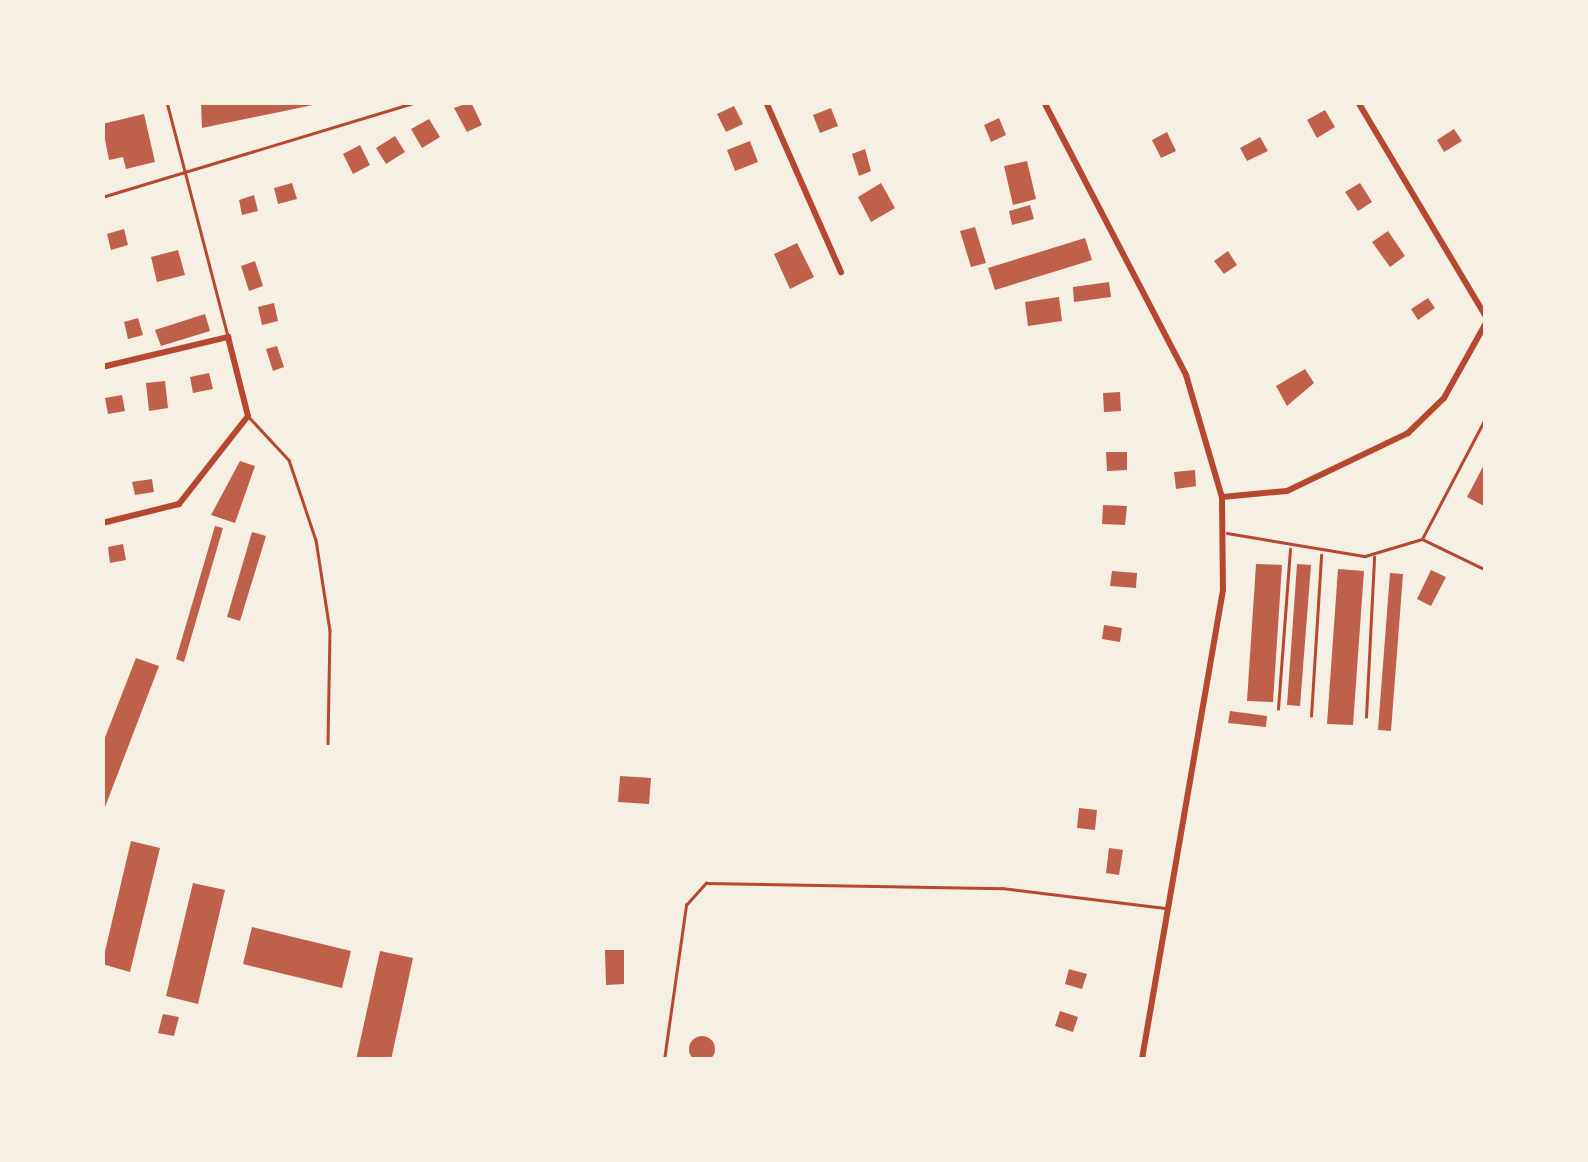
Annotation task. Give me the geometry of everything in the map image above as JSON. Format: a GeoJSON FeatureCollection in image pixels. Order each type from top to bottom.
{"type":"FeatureCollection","features":[{"type":"Feature","properties":{"kind":"street"},"geometry":{"type":"LineString","coordinates":[[766,102],[841,272]]}},
{"type":"Feature","properties":{"kind":"street"},"geometry":{"type":"LineString","coordinates":[[1044,102],[1186,375],[1222,497],[1225,532],[1171,909],[1142,1060]]}},
{"type":"Feature","properties":{"kind":"street"},"geometry":{"type":"LineString","coordinates":[[1222,497],[1287,491],[1408,433],[1444,398],[1486,320],[1358,102]]}},
{"type":"Feature","properties":{"kind":"street"},"geometry":{"type":"LineString","coordinates":[[102,367],[228,337],[248,416],[179,504],[102,524]]}},
{"type":"Feature","properties":{"kind":"lane"},"geometry":{"type":"LineString","coordinates":[[166,102],[228,337]]}},
{"type":"Feature","properties":{"kind":"lane"},"geometry":{"type":"LineString","coordinates":[[102,197],[186,178],[416,102]]}},
{"type":"Feature","properties":{"kind":"lane"},"geometry":{"type":"LineString","coordinates":[[248,416],[289,460],[316,540],[330,630],[328,743]]}},
{"type":"Feature","properties":{"kind":"lane"},"geometry":{"type":"LineString","coordinates":[[1225,532],[1321,553],[1374,556],[1422,539],[1486,417]]}},
{"type":"Feature","properties":{"kind":"lane"},"geometry":{"type":"LineString","coordinates":[[1422,539],[1486,570]]}},
{"type":"Feature","properties":{"kind":"lane"},"geometry":{"type":"LineString","coordinates":[[1278,710],[1290,547]]}},
{"type":"Feature","properties":{"kind":"lane"},"geometry":{"type":"LineString","coordinates":[[1311,716],[1321,553]]}},
{"type":"Feature","properties":{"kind":"lane"},"geometry":{"type":"LineString","coordinates":[[1366,717],[1374,556]]}},
{"type":"Feature","properties":{"kind":"lane"},"geometry":{"type":"LineString","coordinates":[[664,1060],[686,905],[706,883],[1002,888],[1171,909]]}},
{"type":"Feature","properties":{"kind":"building"},"geometry":{"type":"Polygon","coordinates":[[[201,102],[318,102],[318,104],[202,128],[201,102]]]}},
{"type":"Feature","properties":{"kind":"building"},"geometry":{"type":"Polygon","coordinates":[[[471,102],[482,125],[467,132],[454,108],[471,102]]]}},
{"type":"Feature","properties":{"kind":"building"},"geometry":{"type":"Polygon","coordinates":[[[734,106],[743,124],[726,132],[717,114],[734,106]]]}},
{"type":"Feature","properties":{"kind":"building"},"geometry":{"type":"Polygon","coordinates":[[[831,108],[838,126],[820,133],[813,115],[831,108]]]}},
{"type":"Feature","properties":{"kind":"building"},"geometry":{"type":"Polygon","coordinates":[[[1325,110],[1335,127],[1317,138],[1307,120],[1325,110]]]}},
{"type":"Feature","properties":{"kind":"building"},"geometry":{"type":"Polygon","coordinates":[[[144,114],[155,162],[126,169],[123,157],[109,160],[102,124],[144,114]]]}},
{"type":"Feature","properties":{"kind":"building"},"geometry":{"type":"Polygon","coordinates":[[[999,118],[1006,135],[991,142],[984,125],[999,118]]]}},
{"type":"Feature","properties":{"kind":"building"},"geometry":{"type":"Polygon","coordinates":[[[429,119],[440,137],[422,148],[411,129],[429,119]]]}},
{"type":"Feature","properties":{"kind":"building"},"geometry":{"type":"Polygon","coordinates":[[[1454,129],[1462,141],[1444,152],[1437,140],[1454,129]]]}},
{"type":"Feature","properties":{"kind":"building"},"geometry":{"type":"Polygon","coordinates":[[[1167,132],[1176,151],[1161,158],[1152,140],[1167,132]]]}},
{"type":"Feature","properties":{"kind":"building"},"geometry":{"type":"Polygon","coordinates":[[[395,136],[405,152],[386,164],[376,148],[395,136]]]}},
{"type":"Feature","properties":{"kind":"building"},"geometry":{"type":"Polygon","coordinates":[[[1260,137],[1268,151],[1247,161],[1240,148],[1260,137]]]}},
{"type":"Feature","properties":{"kind":"building"},"geometry":{"type":"Polygon","coordinates":[[[750,141],[758,162],[735,171],[727,150],[750,141]]]}},
{"type":"Feature","properties":{"kind":"building"},"geometry":{"type":"Polygon","coordinates":[[[360,145],[370,165],[353,174],[343,154],[360,145]]]}},
{"type":"Feature","properties":{"kind":"building"},"geometry":{"type":"Polygon","coordinates":[[[865,149],[871,171],[859,176],[852,154],[865,149]]]}},
{"type":"Feature","properties":{"kind":"building"},"geometry":{"type":"Polygon","coordinates":[[[1027,161],[1036,199],[1013,205],[1004,166],[1027,161]]]}},
{"type":"Feature","properties":{"kind":"building"},"geometry":{"type":"Polygon","coordinates":[[[292,183],[297,199],[278,204],[274,188],[292,183]]]}},
{"type":"Feature","properties":{"kind":"building"},"geometry":{"type":"Polygon","coordinates":[[[881,183],[895,208],[871,222],[858,197],[881,183]]]}},
{"type":"Feature","properties":{"kind":"building"},"geometry":{"type":"Polygon","coordinates":[[[1360,183],[1372,202],[1358,211],[1345,192],[1360,183]]]}},
{"type":"Feature","properties":{"kind":"building"},"geometry":{"type":"Polygon","coordinates":[[[254,195],[258,211],[242,215],[239,200],[254,195]]]}},
{"type":"Feature","properties":{"kind":"building"},"geometry":{"type":"Polygon","coordinates":[[[1030,205],[1034,219],[1012,225],[1009,211],[1030,205]]]}},
{"type":"Feature","properties":{"kind":"building"},"geometry":{"type":"Polygon","coordinates":[[[975,227],[986,263],[971,267],[960,231],[975,227]]]}},
{"type":"Feature","properties":{"kind":"building"},"geometry":{"type":"Polygon","coordinates":[[[124,229],[128,245],[111,250],[107,234],[124,229]]]}},
{"type":"Feature","properties":{"kind":"building"},"geometry":{"type":"Polygon","coordinates":[[[1388,231],[1405,256],[1390,267],[1372,242],[1388,231]]]}},
{"type":"Feature","properties":{"kind":"building"},"geometry":{"type":"Polygon","coordinates":[[[1085,238],[1092,260],[995,290],[988,268],[1085,238]]]}},
{"type":"Feature","properties":{"kind":"building"},"geometry":{"type":"Polygon","coordinates":[[[797,243],[814,277],[790,289],[774,254],[797,243]]]}},
{"type":"Feature","properties":{"kind":"building"},"geometry":{"type":"Polygon","coordinates":[[[178,250],[185,275],[157,282],[151,257],[178,250]]]}},
{"type":"Feature","properties":{"kind":"building"},"geometry":{"type":"Polygon","coordinates":[[[1228,251],[1237,265],[1224,274],[1214,261],[1228,251]]]}},
{"type":"Feature","properties":{"kind":"building"},"geometry":{"type":"Polygon","coordinates":[[[255,261],[263,286],[249,291],[241,266],[255,261]]]}},
{"type":"Feature","properties":{"kind":"building"},"geometry":{"type":"Polygon","coordinates":[[[1109,282],[1111,297],[1074,302],[1073,287],[1109,282]]]}},
{"type":"Feature","properties":{"kind":"building"},"geometry":{"type":"Polygon","coordinates":[[[1059,297],[1062,321],[1028,326],[1025,302],[1059,297]]]}},
{"type":"Feature","properties":{"kind":"building"},"geometry":{"type":"Polygon","coordinates":[[[1428,298],[1435,308],[1418,320],[1411,309],[1428,298]]]}},
{"type":"Feature","properties":{"kind":"building"},"geometry":{"type":"Polygon","coordinates":[[[274,303],[278,321],[262,325],[258,307],[274,303]]]}},
{"type":"Feature","properties":{"kind":"building"},"geometry":{"type":"Polygon","coordinates":[[[205,314],[210,331],[161,346],[155,330],[205,314]]]}},
{"type":"Feature","properties":{"kind":"building"},"geometry":{"type":"Polygon","coordinates":[[[138,318],[143,335],[128,339],[124,322],[138,318]]]}},
{"type":"Feature","properties":{"kind":"building"},"geometry":{"type":"Polygon","coordinates":[[[277,346],[284,367],[273,371],[266,349],[277,346]]]}},
{"type":"Feature","properties":{"kind":"building"},"geometry":{"type":"Polygon","coordinates":[[[1305,369],[1314,383],[1287,406],[1276,386],[1305,369]]]}},
{"type":"Feature","properties":{"kind":"building"},"geometry":{"type":"Polygon","coordinates":[[[209,373],[213,389],[193,393],[190,377],[209,373]]]}},
{"type":"Feature","properties":{"kind":"building"},"geometry":{"type":"Polygon","coordinates":[[[165,381],[168,408],[149,411],[146,383],[165,381]]]}},
{"type":"Feature","properties":{"kind":"building"},"geometry":{"type":"Polygon","coordinates":[[[1120,392],[1121,411],[1104,412],[1103,393],[1120,392]]]}},
{"type":"Feature","properties":{"kind":"building"},"geometry":{"type":"Polygon","coordinates":[[[122,395],[125,411],[108,414],[105,398],[122,395]]]}},
{"type":"Feature","properties":{"kind":"building"},"geometry":{"type":"Polygon","coordinates":[[[1106,452],[1127,452],[1127,470],[1107,471],[1106,452]]]}},
{"type":"Feature","properties":{"kind":"building"},"geometry":{"type":"Polygon","coordinates":[[[240,461],[255,466],[235,523],[211,515],[240,461]]]}},
{"type":"Feature","properties":{"kind":"building"},"geometry":{"type":"Polygon","coordinates":[[[1486,461],[1486,507],[1467,497],[1486,461]]]}},
{"type":"Feature","properties":{"kind":"building"},"geometry":{"type":"Polygon","coordinates":[[[1195,470],[1196,486],[1176,489],[1174,472],[1195,470]]]}},
{"type":"Feature","properties":{"kind":"building"},"geometry":{"type":"Polygon","coordinates":[[[152,479],[154,492],[135,495],[132,482],[152,479]]]}},
{"type":"Feature","properties":{"kind":"building"},"geometry":{"type":"Polygon","coordinates":[[[1103,505],[1127,506],[1125,525],[1102,524],[1103,505]]]}},
{"type":"Feature","properties":{"kind":"building"},"geometry":{"type":"Polygon","coordinates":[[[215,526],[223,528],[184,662],[176,659],[215,526]]]}},
{"type":"Feature","properties":{"kind":"building"},"geometry":{"type":"Polygon","coordinates":[[[252,532],[266,536],[240,621],[227,617],[252,532]]]}},
{"type":"Feature","properties":{"kind":"building"},"geometry":{"type":"Polygon","coordinates":[[[123,544],[126,560],[110,563],[108,547],[123,544]]]}},
{"type":"Feature","properties":{"kind":"building"},"geometry":{"type":"Polygon","coordinates":[[[1256,564],[1282,565],[1273,702],[1247,701],[1256,564]]]}},
{"type":"Feature","properties":{"kind":"building"},"geometry":{"type":"Polygon","coordinates":[[[1297,564],[1311,565],[1300,706],[1287,705],[1297,564]]]}},
{"type":"Feature","properties":{"kind":"building"},"geometry":{"type":"Polygon","coordinates":[[[1338,569],[1364,571],[1353,725],[1327,724],[1338,569]]]}},
{"type":"Feature","properties":{"kind":"building"},"geometry":{"type":"Polygon","coordinates":[[[1431,570],[1446,577],[1431,606],[1417,599],[1431,570]]]}},
{"type":"Feature","properties":{"kind":"building"},"geometry":{"type":"Polygon","coordinates":[[[1112,571],[1137,573],[1136,588],[1110,586],[1112,571]]]}},
{"type":"Feature","properties":{"kind":"building"},"geometry":{"type":"Polygon","coordinates":[[[1390,573],[1403,574],[1391,731],[1378,730],[1390,573]]]}},
{"type":"Feature","properties":{"kind":"building"},"geometry":{"type":"Polygon","coordinates":[[[1104,625],[1122,628],[1120,642],[1102,639],[1104,625]]]}},
{"type":"Feature","properties":{"kind":"building"},"geometry":{"type":"Polygon","coordinates":[[[136,658],[159,666],[102,815],[102,745],[136,658]]]}},
{"type":"Feature","properties":{"kind":"building"},"geometry":{"type":"Polygon","coordinates":[[[1230,711],[1267,716],[1266,727],[1228,723],[1230,711]]]}},
{"type":"Feature","properties":{"kind":"building"},"geometry":{"type":"Polygon","coordinates":[[[620,776],[651,778],[649,804],[618,802],[620,776]]]}},
{"type":"Feature","properties":{"kind":"building"},"geometry":{"type":"Polygon","coordinates":[[[1079,808],[1097,810],[1095,830],[1077,828],[1079,808]]]}},
{"type":"Feature","properties":{"kind":"building"},"geometry":{"type":"Polygon","coordinates":[[[131,841],[160,848],[130,972],[102,964],[131,841]]]}},
{"type":"Feature","properties":{"kind":"building"},"geometry":{"type":"Polygon","coordinates":[[[1109,848],[1123,850],[1119,875],[1106,873],[1109,848]]]}},
{"type":"Feature","properties":{"kind":"building"},"geometry":{"type":"Polygon","coordinates":[[[193,883],[225,890],[198,1004],[166,996],[193,883]]]}},
{"type":"Feature","properties":{"kind":"building"},"geometry":{"type":"Polygon","coordinates":[[[252,927],[351,951],[342,988],[243,964],[252,927]]]}},
{"type":"Feature","properties":{"kind":"building"},"geometry":{"type":"Polygon","coordinates":[[[605,950],[624,950],[624,984],[606,985],[605,950]]]}},
{"type":"Feature","properties":{"kind":"building"},"geometry":{"type":"Polygon","coordinates":[[[380,951],[413,958],[391,1060],[356,1060],[380,951]]]}},
{"type":"Feature","properties":{"kind":"building"},"geometry":{"type":"Polygon","coordinates":[[[1069,969],[1087,974],[1082,989],[1065,984],[1069,969]]]}},
{"type":"Feature","properties":{"kind":"building"},"geometry":{"type":"Polygon","coordinates":[[[1060,1011],[1078,1017],[1073,1032],[1055,1026],[1060,1011]]]}},
{"type":"Feature","properties":{"kind":"building"},"geometry":{"type":"Polygon","coordinates":[[[163,1014],[179,1017],[174,1036],[158,1033],[163,1014]]]}},
{"type":"Feature","properties":{"kind":"building"},"geometry":{"type":"Polygon","coordinates":[[[702,1036],[711,1040],[715,1049],[711,1058],[702,1062],[693,1058],[689,1049],[693,1040],[702,1036]]]}}]}
